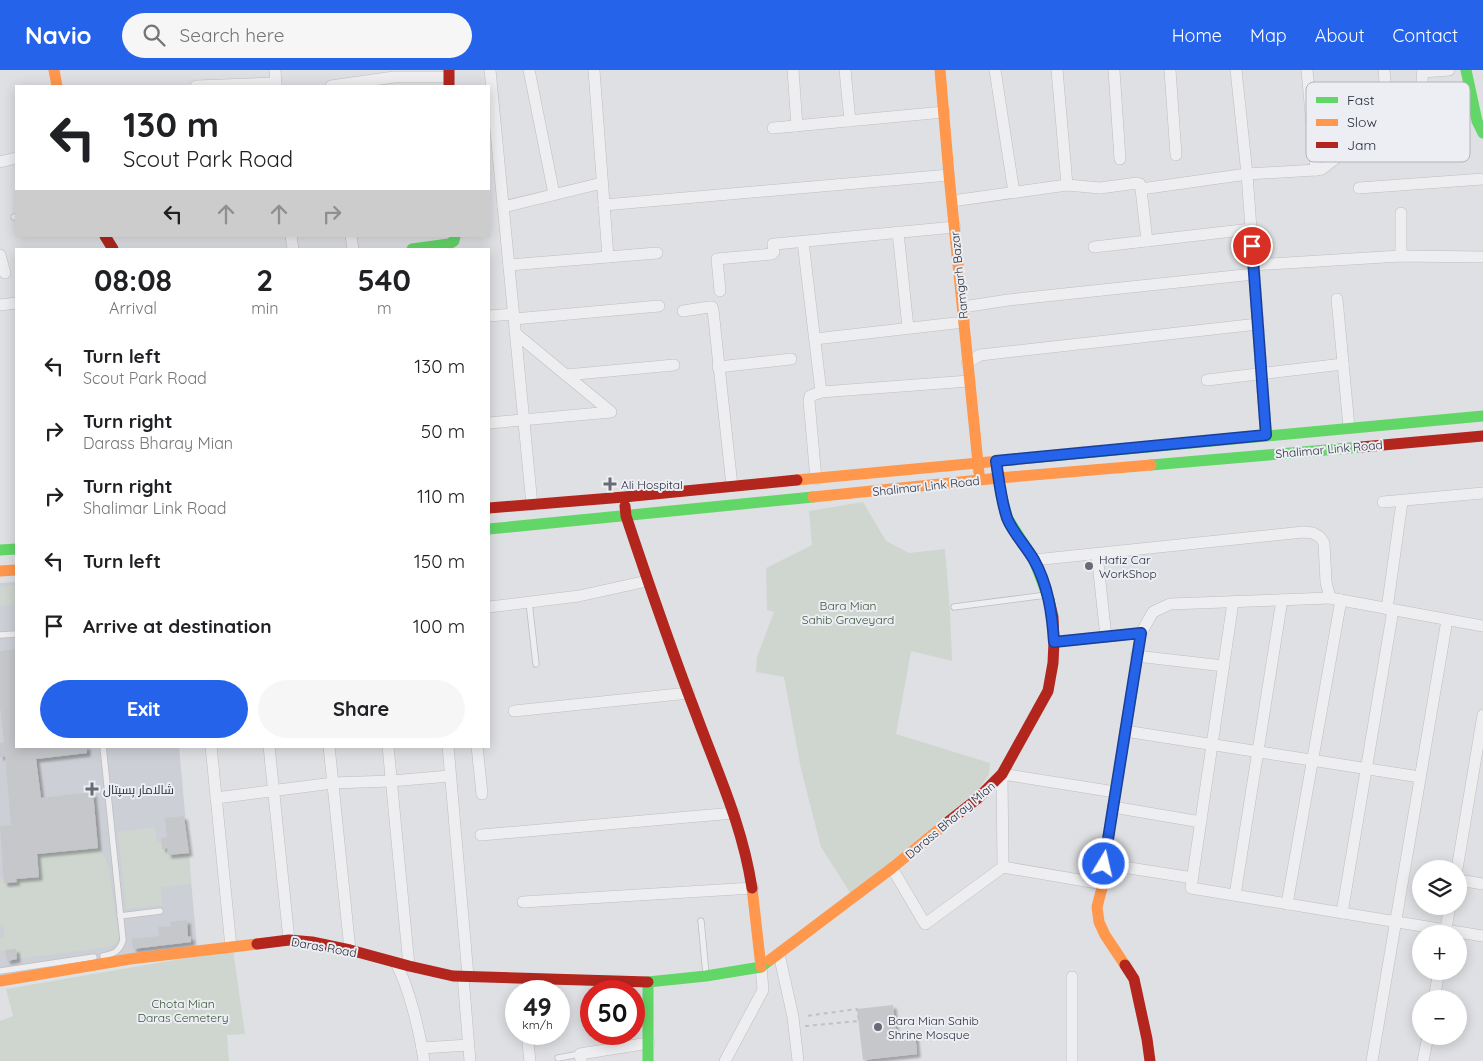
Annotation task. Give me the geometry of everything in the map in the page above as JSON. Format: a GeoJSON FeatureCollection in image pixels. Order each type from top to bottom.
{"type":"FeatureCollection","features":[{"type":"Feature","properties":{"kind":"street"},"geometry":{"type":"LineString","coordinates":[[54,70],[56,85]]}},
{"type":"Feature","properties":{"kind":"street"},"geometry":{"type":"LineString","coordinates":[[275,70],[276,85]]}},
{"type":"Feature","properties":{"kind":"street"},"geometry":{"type":"LineString","coordinates":[[490,70],[532,505]]}},
{"type":"Feature","properties":{"kind":"street"},"geometry":{"type":"LineString","coordinates":[[529,70],[554,194]]}},
{"type":"Feature","properties":{"kind":"street"},"geometry":{"type":"LineString","coordinates":[[594,70],[608,257]]}},
{"type":"Feature","properties":{"kind":"street"},"geometry":{"type":"LineString","coordinates":[[793,70],[797,126]]}},
{"type":"Feature","properties":{"kind":"street"},"geometry":{"type":"LineString","coordinates":[[845,70],[850,121]]}},
{"type":"Feature","properties":{"kind":"street","name":"Ramgarh Bazar"},"geometry":{"type":"LineString","coordinates":[[940,70],[980,480]]}},
{"type":"Feature","properties":{"kind":"street"},"geometry":{"type":"LineString","coordinates":[[995,70],[1014,193]]}},
{"type":"Feature","properties":{"kind":"street"},"geometry":{"type":"LineString","coordinates":[[1057,70],[1067,185]]}},
{"type":"Feature","properties":{"kind":"street"},"geometry":{"type":"LineString","coordinates":[[1117,70],[1120,159]]}},
{"type":"Feature","properties":{"kind":"street"},"geometry":{"type":"LineString","coordinates":[[1170,70],[1176,155]]}},
{"type":"Feature","properties":{"kind":"street"},"geometry":{"type":"LineString","coordinates":[[1236,70],[1254,269],[1266,435]]}},
{"type":"Feature","properties":{"kind":"street"},"geometry":{"type":"LineString","coordinates":[[1423,71],[1449,70]]}},
{"type":"Feature","properties":{"kind":"street"},"geometry":{"type":"LineString","coordinates":[[344,85],[383,82],[394,76],[449,78]]}},
{"type":"Feature","properties":{"kind":"street"},"geometry":{"type":"LineString","coordinates":[[1470,87],[1478,121],[1483,133]]}},
{"type":"Feature","properties":{"kind":"street"},"geometry":{"type":"LineString","coordinates":[[773,128],[944,112]]}},
{"type":"Feature","properties":{"kind":"street"},"geometry":{"type":"LineString","coordinates":[[0,162],[15,158]]}},
{"type":"Feature","properties":{"kind":"street"},"geometry":{"type":"LineString","coordinates":[[1315,162],[1316,170]]}},
{"type":"Feature","properties":{"kind":"street"},"geometry":{"type":"LineString","coordinates":[[1141,189],[1246,174],[1316,170],[1322,169],[1331,162]]}},
{"type":"Feature","properties":{"kind":"street"},"geometry":{"type":"LineString","coordinates":[[604,205],[949,175]]}},
{"type":"Feature","properties":{"kind":"street"},"geometry":{"type":"LineString","coordinates":[[1359,188],[1483,178]]}},
{"type":"Feature","properties":{"kind":"street"},"geometry":{"type":"LineString","coordinates":[[503,207],[602,183]]}},
{"type":"Feature","properties":{"kind":"street"},"geometry":{"type":"LineString","coordinates":[[952,201],[1067,185],[1100,188],[1137,183],[1140,184],[1141,189],[1146,241]]}},
{"type":"Feature","properties":{"kind":"street"},"geometry":{"type":"LineString","coordinates":[[1401,213],[1401,256]]}},
{"type":"Feature","properties":{"kind":"street"},"geometry":{"type":"LineString","coordinates":[[720,291],[717,259],[772,254],[774,252],[773,244],[954,227]]}},
{"type":"Feature","properties":{"kind":"street"},"geometry":{"type":"LineString","coordinates":[[1094,247],[1250,228]]}},
{"type":"Feature","properties":{"kind":"street"},"geometry":{"type":"LineString","coordinates":[[898,232],[908,328]]}},
{"type":"Feature","properties":{"kind":"street"},"geometry":{"type":"LineString","coordinates":[[419,248],[449,244],[454,241],[455,237]]}},
{"type":"Feature","properties":{"kind":"street"},"geometry":{"type":"LineString","coordinates":[[803,242],[821,392]]}},
{"type":"Feature","properties":{"kind":"street"},"geometry":{"type":"LineString","coordinates":[[509,265],[657,253]]}},
{"type":"Feature","properties":{"kind":"street"},"geometry":{"type":"LineString","coordinates":[[0,255],[5,273]]}},
{"type":"Feature","properties":{"kind":"street"},"geometry":{"type":"LineString","coordinates":[[963,307],[1254,269],[1401,256],[1483,257]]}},
{"type":"Feature","properties":{"kind":"street"},"geometry":{"type":"LineString","coordinates":[[1338,299],[1349,427]]}},
{"type":"Feature","properties":{"kind":"street"},"geometry":{"type":"LineString","coordinates":[[0,305],[15,302]]}},
{"type":"Feature","properties":{"kind":"street"},"geometry":{"type":"LineString","coordinates":[[490,316],[659,306]]}},
{"type":"Feature","properties":{"kind":"street"},"geometry":{"type":"LineString","coordinates":[[683,310],[712,307],[732,486]]}},
{"type":"Feature","properties":{"kind":"street"},"geometry":{"type":"LineString","coordinates":[[815,340],[964,322]]}},
{"type":"Feature","properties":{"kind":"street"},"geometry":{"type":"LineString","coordinates":[[967,362],[980,355],[1258,324]]}},
{"type":"Feature","properties":{"kind":"street"},"geometry":{"type":"LineString","coordinates":[[490,423],[611,412],[515,333]]}},
{"type":"Feature","properties":{"kind":"street"},"geometry":{"type":"LineString","coordinates":[[718,367],[791,359]]}},
{"type":"Feature","properties":{"kind":"street"},"geometry":{"type":"LineString","coordinates":[[1206,380],[1343,364]]}},
{"type":"Feature","properties":{"kind":"street"},"geometry":{"type":"LineString","coordinates":[[566,375],[674,365]]}},
{"type":"Feature","properties":{"kind":"street"},"geometry":{"type":"LineString","coordinates":[[816,479],[810,396],[821,392],[969,381]]}},
{"type":"Feature","properties":{"kind":"street","name":"Shalimar Link Road"},"geometry":{"type":"LineString","coordinates":[[490,508],[1483,416]]}},
{"type":"Feature","properties":{"kind":"street","name":"Shalimar Link Road"},"geometry":{"type":"LineString","coordinates":[[490,529],[999,478],[1483,436]]}},
{"type":"Feature","properties":{"kind":"street","name":"Darass Bharay Mian"},"geometry":{"type":"LineString","coordinates":[[761,967],[892,868],[977,799],[1002,774],[1048,691],[1053,663],[1053,617],[1048,595],[1034,560],[1008,519],[1001,495],[996,461]]}},
{"type":"Feature","properties":{"kind":"street"},"geometry":{"type":"LineString","coordinates":[[1383,502],[1402,502],[1483,493]]}},
{"type":"Feature","properties":{"kind":"street"},"geometry":{"type":"LineString","coordinates":[[624,497],[626,516],[648,581],[734,813],[753,888],[763,990],[725,1061]]}},
{"type":"Feature","properties":{"kind":"street"},"geometry":{"type":"LineString","coordinates":[[1342,913],[1390,609],[1402,502]]}},
{"type":"Feature","properties":{"kind":"street"},"geometry":{"type":"LineString","coordinates":[[1034,560],[1303,532],[1313,533],[1320,537],[1324,543],[1326,582],[1336,599],[1312,760],[1287,904]]}},
{"type":"Feature","properties":{"kind":"street"},"geometry":{"type":"LineString","coordinates":[[0,550],[15,549]]}},
{"type":"Feature","properties":{"kind":"street"},"geometry":{"type":"LineString","coordinates":[[1097,554],[1106,637]]}},
{"type":"Feature","properties":{"kind":"street"},"geometry":{"type":"LineString","coordinates":[[0,571],[15,570]]}},
{"type":"Feature","properties":{"kind":"street"},"geometry":{"type":"LineString","coordinates":[[490,607],[579,596],[648,581]]}},
{"type":"Feature","properties":{"kind":"street"},"geometry":{"type":"LineString","coordinates":[[1150,1061],[1134,979],[1105,935],[1099,922],[1098,907],[1103,884],[1104,864],[1136,656],[1141,633],[1153,612],[1170,604],[1336,599],[1483,626]]}},
{"type":"Feature","properties":{"kind":"street"},"geometry":{"type":"LineString","coordinates":[[1235,895],[1282,600]]}},
{"type":"Feature","properties":{"kind":"street"},"geometry":{"type":"LineString","coordinates":[[1233,602],[1191,888],[1412,925]]}},
{"type":"Feature","properties":{"kind":"street"},"geometry":{"type":"LineString","coordinates":[[1372,1061],[1447,620]]}},
{"type":"Feature","properties":{"kind":"street"},"geometry":{"type":"LineString","coordinates":[[1054,642],[1141,633]]}},
{"type":"Feature","properties":{"kind":"street"},"geometry":{"type":"LineString","coordinates":[[1136,656],[1224,666]]}},
{"type":"Feature","properties":{"kind":"street"},"geometry":{"type":"LineString","coordinates":[[514,711],[688,693]]}},
{"type":"Feature","properties":{"kind":"street"},"geometry":{"type":"LineString","coordinates":[[1459,860],[1478,774],[1483,715]]}},
{"type":"Feature","properties":{"kind":"street"},"geometry":{"type":"LineString","coordinates":[[1124,731],[1420,777]]}},
{"type":"Feature","properties":{"kind":"street"},"geometry":{"type":"LineString","coordinates":[[211,748],[230,947]]}},
{"type":"Feature","properties":{"kind":"street"},"geometry":{"type":"LineString","coordinates":[[269,748],[289,940]]}},
{"type":"Feature","properties":{"kind":"street"},"geometry":{"type":"LineString","coordinates":[[329,748],[350,950]]}},
{"type":"Feature","properties":{"kind":"street"},"geometry":{"type":"LineString","coordinates":[[388,748],[409,966]]}},
{"type":"Feature","properties":{"kind":"street"},"geometry":{"type":"LineString","coordinates":[[448,748],[470,1061]]}},
{"type":"Feature","properties":{"kind":"street"},"geometry":{"type":"LineString","coordinates":[[477,748],[482,794]]}},
{"type":"Feature","properties":{"kind":"street"},"geometry":{"type":"LineString","coordinates":[[1003,867],[1002,774],[1115,792]]}},
{"type":"Feature","properties":{"kind":"street"},"geometry":{"type":"LineString","coordinates":[[216,798],[333,783],[450,776]]}},
{"type":"Feature","properties":{"kind":"street"},"geometry":{"type":"LineString","coordinates":[[1113,807],[1201,822]]}},
{"type":"Feature","properties":{"kind":"street"},"geometry":{"type":"LineString","coordinates":[[481,835],[734,813]]}},
{"type":"Feature","properties":{"kind":"street"},"geometry":{"type":"LineString","coordinates":[[1104,864],[1193,878]]}},
{"type":"Feature","properties":{"kind":"street"},"geometry":{"type":"LineString","coordinates":[[892,868],[925,924],[1003,867],[1103,884]]}},
{"type":"Feature","properties":{"kind":"street"},"geometry":{"type":"LineString","coordinates":[[1467,881],[1483,884]]}},
{"type":"Feature","properties":{"kind":"street"},"geometry":{"type":"LineString","coordinates":[[523,902],[753,888]]}},
{"type":"Feature","properties":{"kind":"street"},"geometry":{"type":"LineString","coordinates":[[1467,934],[1483,936]]}},
{"type":"Feature","properties":{"kind":"street","name":"Daras Road"},"geometry":{"type":"LineString","coordinates":[[0,981],[130,959],[289,940],[312,942],[350,950],[453,976],[648,982],[706,976],[761,967]]}},
{"type":"Feature","properties":{"kind":"street"},"geometry":{"type":"LineString","coordinates":[[776,957],[794,1022],[798,1061]]}},
{"type":"Feature","properties":{"kind":"street"},"geometry":{"type":"LineString","coordinates":[[396,962],[401,973],[424,1061]]}},
{"type":"Feature","properties":{"kind":"street"},"geometry":{"type":"LineString","coordinates":[[1072,977],[1072,1061]]}},
{"type":"Feature","properties":{"kind":"street"},"geometry":{"type":"LineString","coordinates":[[648,982],[648,1061]]}},
{"type":"Feature","properties":{"kind":"street"},"geometry":{"type":"LineString","coordinates":[[580,1058],[649,1043]]}},
{"type":"Feature","properties":{"kind":"street"},"geometry":{"type":"LineString","coordinates":[[422,1048],[468,1045]]}},
{"type":"Feature","properties":{"kind":"street"},"geometry":{"type":"LineString","coordinates":[[528,1045],[530,1061]]}},
{"type":"Feature","properties":{"kind":"street"},"geometry":{"type":"LineString","coordinates":[[1424,1061],[1427,1045]]}},
{"type":"Feature","properties":{"kind":"lane"},"geometry":{"type":"LineString","coordinates":[[954,607],[1048,595]]}},
{"type":"Feature","properties":{"kind":"lane"},"geometry":{"type":"LineString","coordinates":[[528,602],[536,664]]}},
{"type":"Feature","properties":{"kind":"lane"},"geometry":{"type":"LineString","coordinates":[[0,635],[15,634]]}},
{"type":"Feature","properties":{"kind":"lane"},"geometry":{"type":"LineString","coordinates":[[0,971],[108,955],[117,951],[121,946],[123,940],[103,748]]}},
{"type":"Feature","properties":{"kind":"lane"},"geometry":{"type":"LineString","coordinates":[[120,916],[160,911]]}},
{"type":"Feature","properties":{"kind":"lane"},"geometry":{"type":"LineString","coordinates":[[701,921],[706,976]]}},
{"type":"Feature","properties":{"kind":"lane"},"geometry":{"type":"LineString","coordinates":[[558,1058],[580,1058]]}},
{"type":"Feature","properties":{"kind":"path"},"geometry":{"type":"LineString","coordinates":[[857,1009],[859,1021],[794,1022],[857,1009]]}},
{"type":"Feature","properties":{"kind":"shaded area","name":"شالامار ہسپتال"},"geometry":{"type":"Polygon","coordinates":[[[15,582],[15,748],[179,748],[197,947],[0,978],[0,583],[15,582]]]}},
{"type":"Feature","properties":{"kind":"green space","name":"Bara Mian Sahib Graveyard"},"geometry":{"type":"Polygon","coordinates":[[[863,502],[886,541],[909,553],[945,549],[952,661],[911,651],[896,734],[990,763],[989,774],[978,790],[851,894],[821,847],[801,769],[784,677],[756,672],[757,657],[774,612],[767,610],[766,568],[812,545],[809,511],[863,502]]]}},
{"type":"Feature","properties":{"kind":"green space"},"geometry":{"type":"Polygon","coordinates":[[[15,585],[15,604],[0,606],[0,587],[15,585]]]}},
{"type":"Feature","properties":{"kind":"green space"},"geometry":{"type":"Polygon","coordinates":[[[155,827],[157,843],[162,842],[162,849],[167,848],[168,855],[189,853],[191,884],[161,887],[162,905],[126,909],[118,832],[155,827]]]}},
{"type":"Feature","properties":{"kind":"green space"},"geometry":{"type":"Polygon","coordinates":[[[98,848],[108,866],[119,936],[116,944],[107,947],[17,959],[16,949],[0,951],[0,938],[5,937],[3,925],[0,925],[0,879],[8,882],[9,888],[17,887],[16,879],[39,877],[37,855],[98,848]]]}},
{"type":"Feature","properties":{"kind":"green space","name":"Chota Mian Daras Cemetery"},"geometry":{"type":"Polygon","coordinates":[[[233,950],[245,1034],[227,1035],[229,1061],[0,1061],[0,1021],[13,1016],[6,989],[233,950]]]}},
{"type":"Feature","properties":{"kind":"building"},"geometry":{"type":"Polygon","coordinates":[[[15,649],[15,748],[87,748],[87,753],[36,759],[41,798],[93,792],[98,848],[37,854],[39,877],[16,879],[17,882],[4,883],[0,826],[11,825],[5,756],[0,757],[0,743],[4,743],[0,705],[0,651],[15,649]]]}},
{"type":"Feature","properties":{"kind":"building"},"geometry":{"type":"Polygon","coordinates":[[[184,816],[189,853],[168,855],[167,848],[162,849],[161,838],[167,837],[165,818],[184,816]]]}},
{"type":"Feature","properties":{"kind":"building"},"geometry":{"type":"Polygon","coordinates":[[[187,920],[188,937],[191,936],[191,942],[133,949],[132,939],[159,936],[158,927],[171,926],[170,922],[187,920]]]}},
{"type":"Feature","properties":{"kind":"building"},"geometry":{"type":"Polygon","coordinates":[[[16,949],[17,959],[7,961],[5,950],[16,949]]]}},
{"type":"Feature","properties":{"kind":"building","name":"Bara Mian Sahib Shrine Mosque"},"geometry":{"type":"Polygon","coordinates":[[[893,1005],[896,1034],[915,1032],[917,1054],[863,1060],[857,1009],[893,1005]]]}},
{"type":"Feature","properties":{"kind":"traffic: fast"},"geometry":{"type":"LineString","coordinates":[[1466,70],[1469,82]]}},
{"type":"Feature","properties":{"kind":"traffic: fast"},"geometry":{"type":"LineString","coordinates":[[1470,89],[1477,121],[1483,133]]}},
{"type":"Feature","properties":{"kind":"traffic: fast"},"geometry":{"type":"LineString","coordinates":[[419,248],[449,244],[454,241],[455,237]]}},
{"type":"Feature","properties":{"kind":"traffic: fast"},"geometry":{"type":"LineString","coordinates":[[1041,457],[1483,416]]}},
{"type":"Feature","properties":{"kind":"traffic: fast"},"geometry":{"type":"LineString","coordinates":[[1151,465],[1361,447]]}},
{"type":"Feature","properties":{"kind":"traffic: fast"},"geometry":{"type":"LineString","coordinates":[[997,469],[1001,495],[1008,519],[1034,560],[1049,600]]}},
{"type":"Feature","properties":{"kind":"traffic: fast"},"geometry":{"type":"LineString","coordinates":[[490,529],[813,497]]}},
{"type":"Feature","properties":{"kind":"traffic: fast"},"geometry":{"type":"LineString","coordinates":[[0,550],[15,549]]}},
{"type":"Feature","properties":{"kind":"traffic: fast"},"geometry":{"type":"LineString","coordinates":[[648,1061],[648,982],[706,976],[761,967],[770,960]]}},
{"type":"Feature","properties":{"kind":"traffic: slow"},"geometry":{"type":"LineString","coordinates":[[54,70],[57,85]]}},
{"type":"Feature","properties":{"kind":"traffic: slow"},"geometry":{"type":"LineString","coordinates":[[940,70],[979,473]]}},
{"type":"Feature","properties":{"kind":"traffic: slow"},"geometry":{"type":"LineString","coordinates":[[797,480],[1041,457]]}},
{"type":"Feature","properties":{"kind":"traffic: slow"},"geometry":{"type":"LineString","coordinates":[[813,497],[1151,465]]}},
{"type":"Feature","properties":{"kind":"traffic: slow"},"geometry":{"type":"LineString","coordinates":[[0,571],[15,570]]}},
{"type":"Feature","properties":{"kind":"traffic: slow"},"geometry":{"type":"LineString","coordinates":[[1054,642],[1141,633],[1104,864],[1103,884],[1097,907],[1099,922],[1105,935],[1125,965]]}},
{"type":"Feature","properties":{"kind":"traffic: slow"},"geometry":{"type":"LineString","coordinates":[[770,960],[892,868],[949,821]]}},
{"type":"Feature","properties":{"kind":"traffic: slow"},"geometry":{"type":"LineString","coordinates":[[752,888],[761,967]]}},
{"type":"Feature","properties":{"kind":"traffic: slow"},"geometry":{"type":"LineString","coordinates":[[0,981],[130,959],[257,944]]}},
{"type":"Feature","properties":{"kind":"traffic: jam"},"geometry":{"type":"LineString","coordinates":[[449,70],[449,85]]}},
{"type":"Feature","properties":{"kind":"traffic: jam"},"geometry":{"type":"LineString","coordinates":[[106,237],[112,248]]}},
{"type":"Feature","properties":{"kind":"traffic: jam"},"geometry":{"type":"LineString","coordinates":[[1361,447],[1483,436]]}},
{"type":"Feature","properties":{"kind":"traffic: jam"},"geometry":{"type":"LineString","coordinates":[[490,508],[797,480]]}},
{"type":"Feature","properties":{"kind":"traffic: jam"},"geometry":{"type":"LineString","coordinates":[[625,506],[626,516],[660,615],[736,821],[752,888]]}},
{"type":"Feature","properties":{"kind":"traffic: jam"},"geometry":{"type":"LineString","coordinates":[[949,821],[977,799],[1002,774],[1048,691],[1053,663],[1054,642],[1053,617],[1049,600]]}},
{"type":"Feature","properties":{"kind":"traffic: jam"},"geometry":{"type":"LineString","coordinates":[[257,944],[289,940],[312,942],[453,976],[648,982]]}},
{"type":"Feature","properties":{"kind":"traffic: jam"},"geometry":{"type":"LineString","coordinates":[[1125,965],[1134,979],[1150,1061]]}},
{"type":"Feature","properties":{"kind":"place","name":"Ali Hospital"},"geometry":{"type":"Point","coordinates":[610,484]}},
{"type":"Feature","properties":{"kind":"place","name":"Hafiz Car WorkShop"},"geometry":{"type":"Point","coordinates":[1089,566]}},
{"type":"Feature","properties":{"kind":"place","name":"شالامار ہسپتال"},"geometry":{"type":"Point","coordinates":[92,789]}},
{"type":"Feature","properties":{"kind":"place","name":"Bara Mian Sahib Shrine Mosque"},"geometry":{"type":"Point","coordinates":[878,1027]}},
{"type":"Feature","properties":{"kind":"route"},"geometry":{"type":"LineString","coordinates":[[1104,864],[1141,633],[1054,642],[1053,617],[1048,595],[1034,560],[1008,519],[1001,495],[996,461],[1266,435],[1252,246]]}}]}
